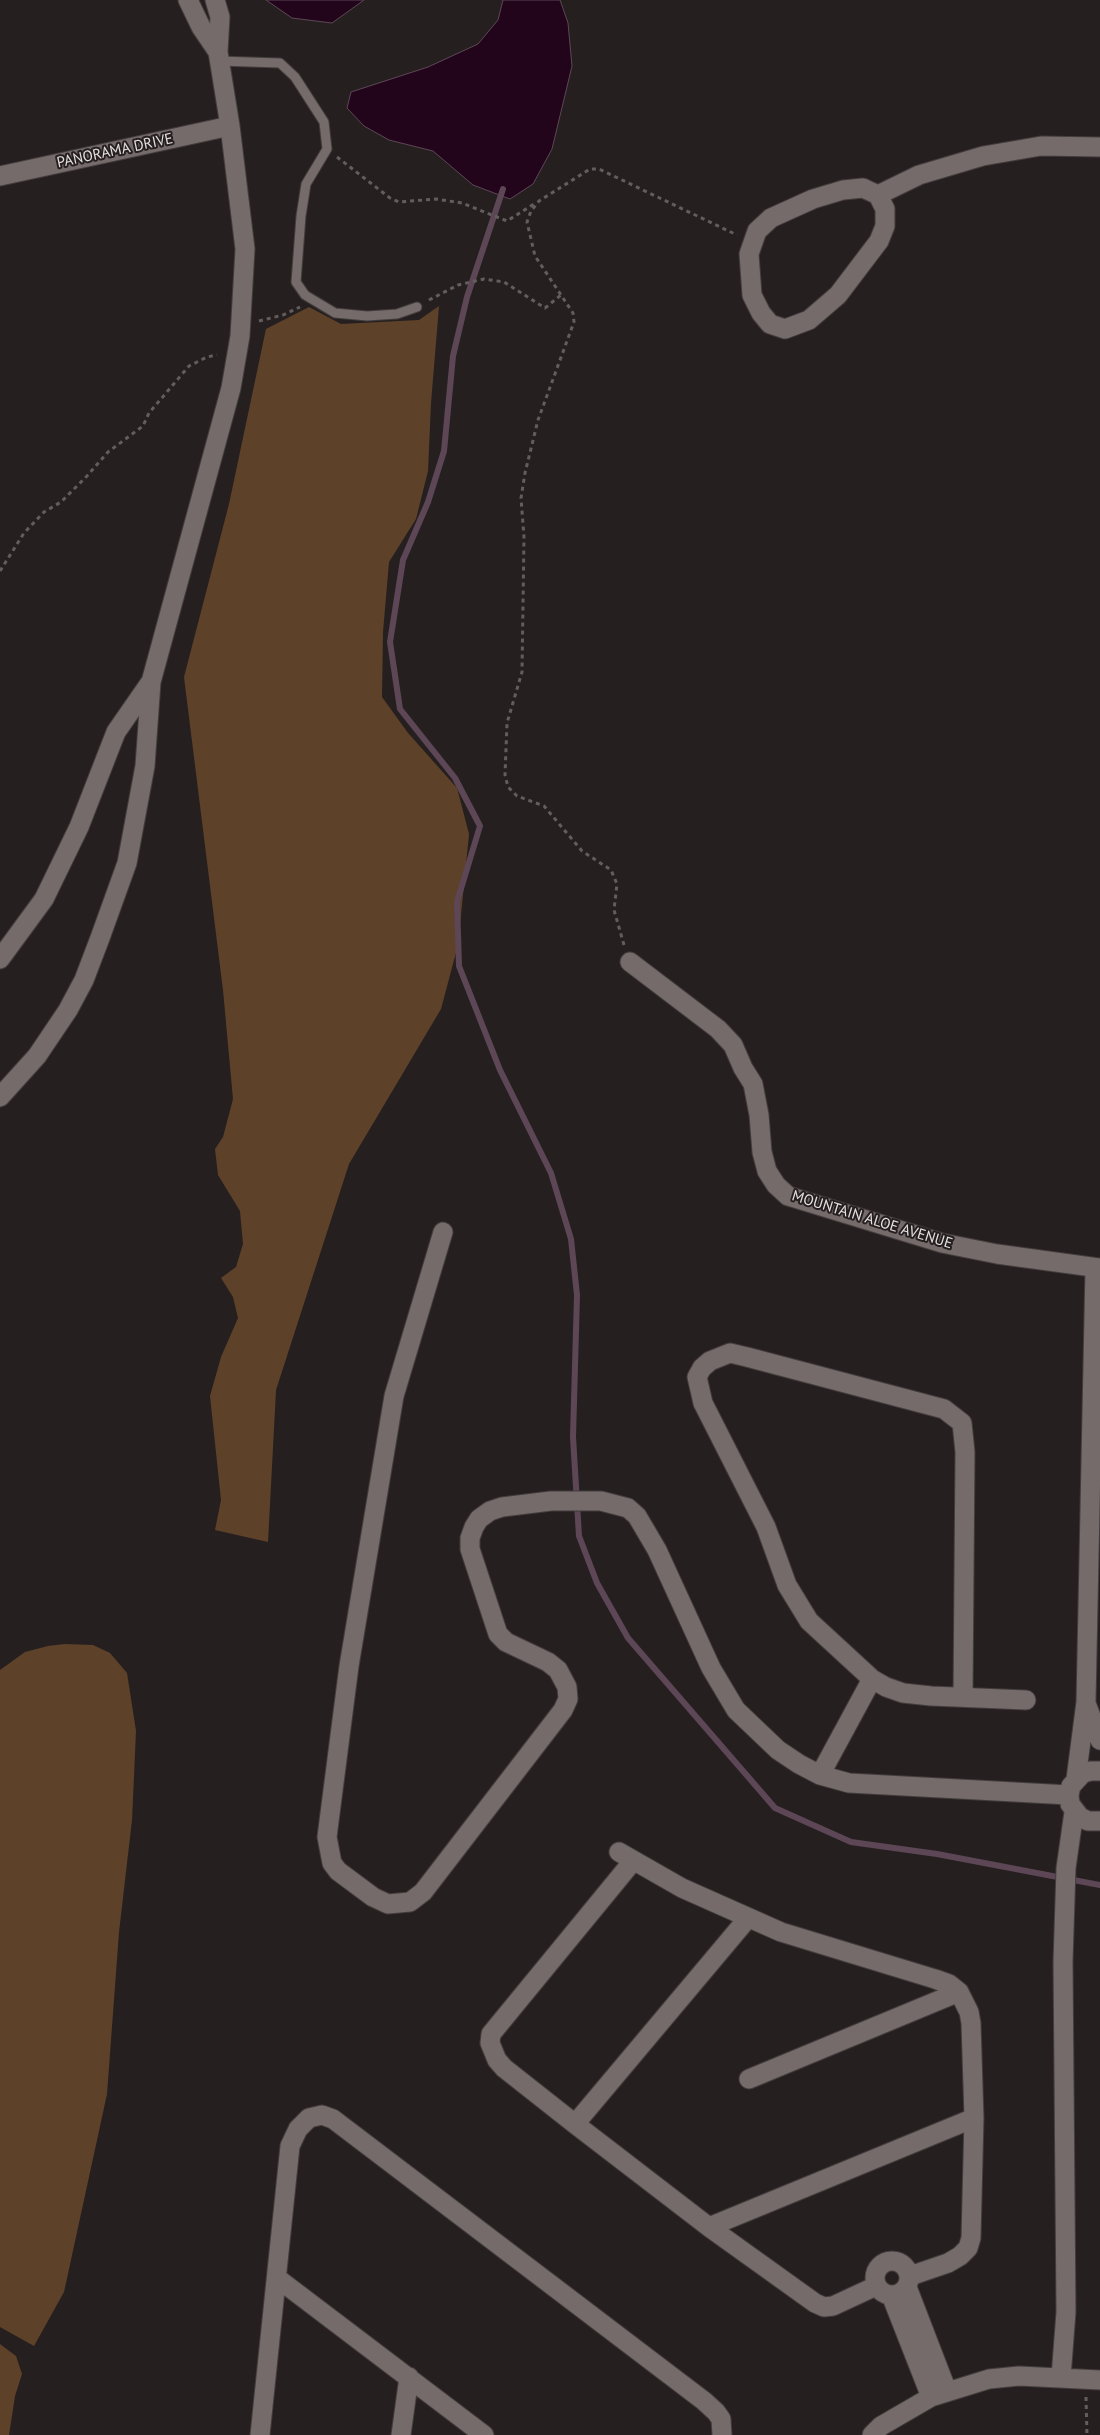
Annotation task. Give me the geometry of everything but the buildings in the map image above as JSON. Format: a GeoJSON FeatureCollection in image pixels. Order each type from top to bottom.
{"type":"FeatureCollection","features":[{"type":"Feature","properties":{"kind":"street"},"geometry":{"type":"LineString","coordinates":[[188,0],[218,57]]}},
{"type":"Feature","properties":{"kind":"street"},"geometry":{"type":"LineString","coordinates":[[0,1097],[37,1056],[68,1010],[84,980],[127,863],[145,766],[151,682],[231,388],[240,336],[244,249],[230,126],[218,57],[220,17],[215,0]]}},
{"type":"Feature","properties":{"kind":"street","name":"PANORAMA DRIVE"},"geometry":{"type":"LineString","coordinates":[[0,176],[230,126]]}},
{"type":"Feature","properties":{"kind":"street"},"geometry":{"type":"LineString","coordinates":[[878,195],[919,175],[983,156],[1041,146],[1100,146]]}},
{"type":"Feature","properties":{"kind":"street"},"geometry":{"type":"LineString","coordinates":[[863,188],[878,195],[885,209],[885,226],[879,241],[838,295],[809,320],[785,329],[770,324],[760,313],[752,295],[749,274],[749,254],[757,231],[771,218],[813,199],[844,190],[863,188]]}},
{"type":"Feature","properties":{"kind":"street"},"geometry":{"type":"LineString","coordinates":[[0,959],[44,899],[79,827],[116,732],[151,682]]}},
{"type":"Feature","properties":{"kind":"street","name":"MOUNTAIN ALOE AVENUE"},"geometry":{"type":"LineString","coordinates":[[630,962],[718,1029],[733,1045],[753,1084],[759,1115],[762,1152],[767,1171],[776,1185],[788,1196],[942,1243],[997,1254],[1098,1268]]}},
{"type":"Feature","properties":{"kind":"street"},"geometry":{"type":"LineString","coordinates":[[442,1232],[394,1396],[349,1666],[327,1837],[332,1862],[338,1871],[373,1897],[388,1904],[410,1902],[423,1892],[563,1710],[568,1699],[568,1687],[558,1670],[548,1662],[506,1642],[498,1634],[470,1549],[470,1538],[479,1519],[490,1511],[502,1507],[551,1502],[601,1501],[628,1508],[637,1516],[657,1550],[710,1668],[736,1710],[778,1750],[820,1775],[849,1783],[1073,1795]]}},
{"type":"Feature","properties":{"kind":"street"},"geometry":{"type":"LineString","coordinates":[[1061,2377],[1066,2312],[1063,1962],[1066,1868],[1073,1795],[1090,1714],[1098,1268]]}},
{"type":"Feature","properties":{"kind":"street"},"geometry":{"type":"LineString","coordinates":[[963,1696],[965,1433],[962,1423],[944,1409],[730,1353],[720,1356],[702,1368],[697,1377],[699,1394],[766,1526],[787,1585],[809,1622],[872,1679],[886,1687],[903,1693],[1026,1700]]}},
{"type":"Feature","properties":{"kind":"street"},"geometry":{"type":"LineString","coordinates":[[820,1775],[872,1679]]}},
{"type":"Feature","properties":{"kind":"street"},"geometry":{"type":"LineString","coordinates":[[1090,1714],[1100,1740]]}},
{"type":"Feature","properties":{"kind":"street"},"geometry":{"type":"LineString","coordinates":[[1073,1795],[1091,1771],[1100,1771]]}},
{"type":"Feature","properties":{"kind":"street"},"geometry":{"type":"LineString","coordinates":[[1073,1795],[1088,1821],[1100,1821]]}},
{"type":"Feature","properties":{"kind":"street"},"geometry":{"type":"LineString","coordinates":[[626,1857],[682,1888],[748,1918],[780,1932],[942,1981],[959,1992],[972,2023],[974,2118],[971,2238],[968,2248],[948,2263],[896,2286],[833,2306],[824,2307],[804,2296],[709,2227],[575,2124],[504,2068],[492,2051],[490,2043],[491,2034],[626,1857]]}},
{"type":"Feature","properties":{"kind":"street"},"geometry":{"type":"LineString","coordinates":[[575,2124],[748,1918]]}},
{"type":"Feature","properties":{"kind":"street"},"geometry":{"type":"LineString","coordinates":[[749,2079],[959,1992]]}},
{"type":"Feature","properties":{"kind":"street"},"geometry":{"type":"LineString","coordinates":[[260,2435],[290,2146],[298,2128],[309,2118],[322,2115],[333,2119],[704,2401],[716,2412],[720,2419],[722,2435]]}},
{"type":"Feature","properties":{"kind":"street"},"geometry":{"type":"LineString","coordinates":[[709,2227],[974,2118]]}},
{"type":"Feature","properties":{"kind":"street"},"geometry":{"type":"LineString","coordinates":[[277,2278],[484,2435]]}},
{"type":"Feature","properties":{"kind":"street"},"geometry":{"type":"LineString","coordinates":[[896,2286],[939,2394]]}},
{"type":"Feature","properties":{"kind":"street"},"geometry":{"type":"LineString","coordinates":[[872,2435],[881,2426],[939,2394],[989,2379],[1019,2376],[1093,2380]]}},
{"type":"Feature","properties":{"kind":"street"},"geometry":{"type":"LineString","coordinates":[[401,2435],[409,2377]]}},
{"type":"Feature","properties":{"kind":"lane"},"geometry":{"type":"LineString","coordinates":[[218,57],[280,63],[295,77],[324,122],[326,149],[306,184],[301,216],[296,282],[309,298],[336,313],[366,316],[396,314],[416,307]]}},
{"type":"Feature","properties":{"kind":"path"},"geometry":{"type":"LineString","coordinates":[[326,149],[390,198],[399,202],[436,199],[462,203],[507,221],[590,169],[599,169],[753,243]]}},
{"type":"Feature","properties":{"kind":"path"},"geometry":{"type":"LineString","coordinates":[[539,201],[531,211],[527,222],[535,256],[573,313],[574,322],[538,420],[521,498],[524,537],[522,672],[507,722],[505,775],[508,787],[517,796],[544,806],[582,851],[611,870],[617,884],[614,910],[630,962]]}},
{"type":"Feature","properties":{"kind":"path"},"geometry":{"type":"LineString","coordinates":[[416,307],[458,285],[484,279],[504,282],[545,308],[561,295]]}},
{"type":"Feature","properties":{"kind":"path"},"geometry":{"type":"LineString","coordinates":[[255,322],[297,309],[309,298]]}},
{"type":"Feature","properties":{"kind":"path"},"geometry":{"type":"LineString","coordinates":[[0,571],[24,533],[44,512],[61,502],[108,452],[143,426],[149,413],[189,366],[207,357],[238,350]]}},
{"type":"Feature","properties":{"kind":"path"},"geometry":{"type":"LineString","coordinates":[[1087,2435],[1093,2380]]}},
{"type":"Feature","properties":{"kind":"shaded area"},"geometry":{"type":"Polygon","coordinates":[[[266,0],[364,0],[332,23],[292,18],[266,0]]]}},
{"type":"Feature","properties":{"kind":"shaded area"},"geometry":{"type":"Polygon","coordinates":[[[503,0],[560,0],[568,23],[572,66],[552,149],[533,184],[510,199],[473,185],[433,151],[389,140],[364,126],[347,108],[351,92],[428,67],[478,44],[498,20],[503,0]]]}},
{"type":"Feature","properties":{"kind":"shaded area"},"geometry":{"type":"Polygon","coordinates":[[[439,306],[431,403],[428,471],[416,519],[389,562],[383,632],[382,697],[408,733],[457,788],[469,834],[458,945],[441,1009],[349,1164],[276,1390],[268,1542],[215,1530],[221,1500],[210,1396],[221,1357],[238,1318],[233,1297],[221,1278],[236,1267],[243,1244],[240,1211],[218,1175],[215,1149],[223,1137],[233,1099],[223,990],[184,677],[229,504],[266,329],[309,307],[341,324],[419,320],[439,306]]]}},
{"type":"Feature","properties":{"kind":"shaded area"},"geometry":{"type":"Polygon","coordinates":[[[65,1644],[93,1645],[110,1653],[127,1673],[136,1731],[132,1820],[119,1932],[107,2094],[64,2292],[34,2346],[0,2327],[0,1670],[25,1652],[65,1644]]]}},
{"type":"Feature","properties":{"kind":"shaded area"},"geometry":{"type":"Polygon","coordinates":[[[0,2344],[16,2356],[22,2374],[15,2396],[9,2435],[0,2435],[0,2344]]]}},
{"type":"Feature","properties":{"kind":"waterway"},"geometry":{"type":"LineString","coordinates":[[503,189],[467,297],[453,356],[444,451],[428,502],[403,560],[390,642],[400,709],[455,778],[480,826],[457,902],[459,966],[500,1070],[551,1173],[571,1239],[577,1295],[573,1437],[579,1536],[597,1583],[628,1638],[775,1808],[851,1842],[937,1854],[1100,1885]]}}]}
